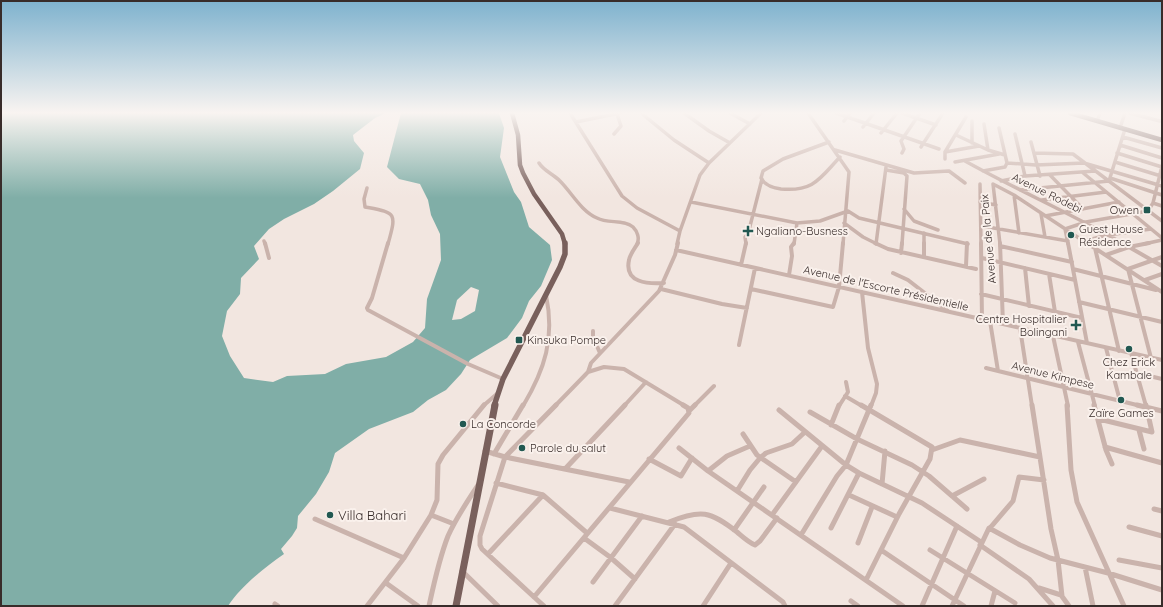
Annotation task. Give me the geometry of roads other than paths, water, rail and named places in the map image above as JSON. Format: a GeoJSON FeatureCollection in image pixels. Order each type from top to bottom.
{"type":"FeatureCollection","features":[{"type":"Feature","properties":{"kind":"main road"},"geometry":{"type":"LineString","coordinates":[[456,606],[485,451],[498,393],[503,379],[564,258],[565,242],[562,234],[522,174],[518,141]]}},
{"type":"Feature","properties":{"kind":"street"},"geometry":{"type":"LineString","coordinates":[[588,141],[622,196],[637,208],[680,231]]}},
{"type":"Feature","properties":{"kind":"street"},"geometry":{"type":"LineString","coordinates":[[675,141],[710,162]]}},
{"type":"Feature","properties":{"kind":"street"},"geometry":{"type":"LineString","coordinates":[[544,606],[480,545],[480,536],[505,457],[588,372],[591,363],[661,289],[676,250],[680,231],[698,178],[710,162],[730,143],[727,141]]}},
{"type":"Feature","properties":{"kind":"street"},"geometry":{"type":"LineString","coordinates":[[901,141],[904,149],[902,153]]}},
{"type":"Feature","properties":{"kind":"street"},"geometry":{"type":"LineString","coordinates":[[919,141],[939,149]]}},
{"type":"Feature","properties":{"kind":"street"},"geometry":{"type":"LineString","coordinates":[[945,158],[945,152],[952,141]]}},
{"type":"Feature","properties":{"kind":"street"},"geometry":{"type":"LineString","coordinates":[[969,141],[1004,155]]}},
{"type":"Feature","properties":{"kind":"street"},"geometry":{"type":"LineString","coordinates":[[987,141],[988,150]]}},
{"type":"Feature","properties":{"kind":"street"},"geometry":{"type":"LineString","coordinates":[[1001,141],[1007,163]]}},
{"type":"Feature","properties":{"kind":"street"},"geometry":{"type":"LineString","coordinates":[[1016,141],[1025,176]]}},
{"type":"Feature","properties":{"kind":"street"},"geometry":{"type":"LineString","coordinates":[[1109,180],[1121,141]]}},
{"type":"Feature","properties":{"kind":"street"},"geometry":{"type":"LineString","coordinates":[[1138,141],[1162,148]]}},
{"type":"Feature","properties":{"kind":"street"},"geometry":{"type":"LineString","coordinates":[[741,265],[746,243],[745,237],[748,234],[763,172],[783,159],[829,142],[849,172],[839,286],[833,307],[751,289]]}},
{"type":"Feature","properties":{"kind":"street"},"geometry":{"type":"LineString","coordinates":[[1032,142],[1036,165],[1040,176]]}},
{"type":"Feature","properties":{"kind":"street"},"geometry":{"type":"LineString","coordinates":[[921,147],[924,143]]}},
{"type":"Feature","properties":{"kind":"street"},"geometry":{"type":"LineString","coordinates":[[1120,145],[1162,158]]}},
{"type":"Feature","properties":{"kind":"street"},"geometry":{"type":"LineString","coordinates":[[945,152],[979,146]]}},
{"type":"Feature","properties":{"kind":"street"},"geometry":{"type":"LineString","coordinates":[[835,150],[906,175],[901,253]]}},
{"type":"Feature","properties":{"kind":"street"},"geometry":{"type":"LineString","coordinates":[[1034,153],[1072,154],[1109,180],[1162,222]]}},
{"type":"Feature","properties":{"kind":"street"},"geometry":{"type":"LineString","coordinates":[[1087,343],[1065,229],[1086,222],[1148,211],[1160,185],[1162,166],[1117,153]]}},
{"type":"Feature","properties":{"kind":"street"},"geometry":{"type":"LineString","coordinates":[[955,162],[999,154]]}},
{"type":"Feature","properties":{"kind":"street"},"geometry":{"type":"LineString","coordinates":[[762,179],[765,184],[779,190],[801,190],[812,185],[840,158],[854,156]]}},
{"type":"Feature","properties":{"kind":"street","name":"Avenue Rodebi"},"geometry":{"type":"LineString","coordinates":[[965,161],[1001,181],[1086,222],[1162,266]]}},
{"type":"Feature","properties":{"kind":"street"},"geometry":{"type":"LineString","coordinates":[[1115,162],[1161,176]]}},
{"type":"Feature","properties":{"kind":"street"},"geometry":{"type":"LineString","coordinates":[[540,163],[541,166],[560,181],[583,207],[596,218],[601,220],[624,222],[636,231],[639,240],[628,265],[635,280],[646,284],[664,282]]}},
{"type":"Feature","properties":{"kind":"street"},"geometry":{"type":"LineString","coordinates":[[1007,163],[1036,165],[1084,163],[1160,185]]}},
{"type":"Feature","properties":{"kind":"street"},"geometry":{"type":"LineString","coordinates":[[983,171],[1005,167],[1007,163]]}},
{"type":"Feature","properties":{"kind":"street"},"geometry":{"type":"LineString","coordinates":[[886,168],[914,173],[947,170],[965,183]]}},
{"type":"Feature","properties":{"kind":"street"},"geometry":{"type":"LineString","coordinates":[[876,244],[886,168]]}},
{"type":"Feature","properties":{"kind":"street"},"geometry":{"type":"LineString","coordinates":[[1001,181],[1025,176],[1095,171]]}},
{"type":"Feature","properties":{"kind":"street"},"geometry":{"type":"LineString","coordinates":[[1082,172],[1162,239]]}},
{"type":"Feature","properties":{"kind":"street"},"geometry":{"type":"LineString","coordinates":[[1050,175],[1084,209]]}},
{"type":"Feature","properties":{"kind":"street"},"geometry":{"type":"LineString","coordinates":[[1019,190],[1094,183],[1109,180],[1162,196]]}},
{"type":"Feature","properties":{"kind":"street"},"geometry":{"type":"LineString","coordinates":[[980,184],[982,226],[982,320]]}},
{"type":"Feature","properties":{"kind":"street","name":"Avenue de la Paix"},"geometry":{"type":"LineString","coordinates":[[1003,324],[999,230],[993,184],[1162,292]]}},
{"type":"Feature","properties":{"kind":"street"},"geometry":{"type":"LineString","coordinates":[[366,188],[364,200],[365,207],[387,210],[393,215],[394,223],[372,298],[367,308],[370,312],[468,364],[503,379]]}},
{"type":"Feature","properties":{"kind":"street"},"geometry":{"type":"LineString","coordinates":[[1042,200],[1106,192]]}},
{"type":"Feature","properties":{"kind":"street"},"geometry":{"type":"LineString","coordinates":[[1014,196],[1019,233]]}},
{"type":"Feature","properties":{"kind":"street"},"geometry":{"type":"LineString","coordinates":[[691,202],[774,219],[797,222],[820,221],[846,211],[852,212],[859,218],[968,243],[966,266]]}},
{"type":"Feature","properties":{"kind":"street"},"geometry":{"type":"LineString","coordinates":[[980,202],[996,205]]}},
{"type":"Feature","properties":{"kind":"street"},"geometry":{"type":"LineString","coordinates":[[1045,237],[1043,215],[1119,202]]}},
{"type":"Feature","properties":{"kind":"street"},"geometry":{"type":"LineString","coordinates":[[1153,203],[1162,206]]}},
{"type":"Feature","properties":{"kind":"street"},"geometry":{"type":"LineString","coordinates":[[904,208],[914,221],[938,230]]}},
{"type":"Feature","properties":{"kind":"street"},"geometry":{"type":"LineString","coordinates":[[1154,215],[1162,218]]}},
{"type":"Feature","properties":{"kind":"street"},"geometry":{"type":"LineString","coordinates":[[789,276],[792,256],[791,247],[794,244],[797,222]]}},
{"type":"Feature","properties":{"kind":"street"},"geometry":{"type":"LineString","coordinates":[[844,223],[876,244],[901,253],[976,269]]}},
{"type":"Feature","properties":{"kind":"street"},"geometry":{"type":"LineString","coordinates":[[982,226],[1068,241]]}},
{"type":"Feature","properties":{"kind":"street"},"geometry":{"type":"LineString","coordinates":[[1084,241],[1108,235],[1151,229]]}},
{"type":"Feature","properties":{"kind":"street"},"geometry":{"type":"LineString","coordinates":[[924,233],[924,258]]}},
{"type":"Feature","properties":{"kind":"street"},"geometry":{"type":"LineString","coordinates":[[1106,255],[1129,247],[1162,239]]}},
{"type":"Feature","properties":{"kind":"street"},"geometry":{"type":"LineString","coordinates":[[264,241],[269,258]]}},
{"type":"Feature","properties":{"kind":"street"},"geometry":{"type":"LineString","coordinates":[[1000,246],[1072,262]]}},
{"type":"Feature","properties":{"kind":"street"},"geometry":{"type":"LineString","coordinates":[[1095,248],[1119,351]]}},
{"type":"Feature","properties":{"kind":"street","name":"Avenue de l'Escorte Présidentielle"},"geometry":{"type":"LineString","coordinates":[[676,250],[1162,360]]}},
{"type":"Feature","properties":{"kind":"street"},"geometry":{"type":"LineString","coordinates":[[1151,358],[1128,269],[1162,257]]}},
{"type":"Feature","properties":{"kind":"street"},"geometry":{"type":"LineString","coordinates":[[982,258],[1075,280]]}},
{"type":"Feature","properties":{"kind":"street"},"geometry":{"type":"LineString","coordinates":[[738,345],[755,268]]}},
{"type":"Feature","properties":{"kind":"street"},"geometry":{"type":"LineString","coordinates":[[1025,268],[1029,306]]}},
{"type":"Feature","properties":{"kind":"street"},"geometry":{"type":"LineString","coordinates":[[1073,269],[1162,292]]}},
{"type":"Feature","properties":{"kind":"street"},"geometry":{"type":"LineString","coordinates":[[893,273],[908,280],[948,312]]}},
{"type":"Feature","properties":{"kind":"street"},"geometry":{"type":"LineString","coordinates":[[1049,274],[1055,312]]}},
{"type":"Feature","properties":{"kind":"street"},"geometry":{"type":"LineString","coordinates":[[1145,280],[1162,274]]}},
{"type":"Feature","properties":{"kind":"street"},"geometry":{"type":"LineString","coordinates":[[661,289],[722,304],[747,308]]}},
{"type":"Feature","properties":{"kind":"street"},"geometry":{"type":"LineString","coordinates":[[801,535],[837,476],[846,465],[870,410],[878,386],[868,348],[862,292]]}},
{"type":"Feature","properties":{"kind":"street"},"geometry":{"type":"LineString","coordinates":[[981,294],[1082,318]]}},
{"type":"Feature","properties":{"kind":"street"},"geometry":{"type":"LineString","coordinates":[[494,454],[536,384],[540,374],[549,333],[546,295]]}},
{"type":"Feature","properties":{"kind":"street"},"geometry":{"type":"LineString","coordinates":[[1079,302],[1162,322]]}},
{"type":"Feature","properties":{"kind":"street"},"geometry":{"type":"LineString","coordinates":[[990,321],[998,371]]}},
{"type":"Feature","properties":{"kind":"street"},"geometry":{"type":"LineString","coordinates":[[1020,328],[1051,529],[1058,560],[1062,596]]}},
{"type":"Feature","properties":{"kind":"street"},"geometry":{"type":"LineString","coordinates":[[593,331],[593,337],[600,353]]}},
{"type":"Feature","properties":{"kind":"street"},"geometry":{"type":"LineString","coordinates":[[1053,336],[1069,417],[1071,480],[1073,490],[1108,573],[1124,606]]}},
{"type":"Feature","properties":{"kind":"street"},"geometry":{"type":"LineString","coordinates":[[1078,342],[1105,446],[1112,464]]}},
{"type":"Feature","properties":{"kind":"street"},"geometry":{"type":"LineString","coordinates":[[1106,348],[1120,401]]}},
{"type":"Feature","properties":{"kind":"street"},"geometry":{"type":"LineString","coordinates":[[1099,419],[1139,430],[1150,432],[1153,430],[1131,353]]}},
{"type":"Feature","properties":{"kind":"street"},"geometry":{"type":"LineString","coordinates":[[588,372],[604,367],[617,367],[633,373],[688,408],[689,411]]}},
{"type":"Feature","properties":{"kind":"street","name":"Avenue Kimpese"},"geometry":{"type":"LineString","coordinates":[[986,368],[1162,411]]}},
{"type":"Feature","properties":{"kind":"street"},"geometry":{"type":"LineString","coordinates":[[1137,373],[1162,379]]}},
{"type":"Feature","properties":{"kind":"street"},"geometry":{"type":"LineString","coordinates":[[565,469],[646,382]]}},
{"type":"Feature","properties":{"kind":"street"},"geometry":{"type":"LineString","coordinates":[[832,425],[841,401],[848,389],[846,382]]}},
{"type":"Feature","properties":{"kind":"street"},"geometry":{"type":"LineString","coordinates":[[534,597],[610,508],[689,411],[714,386]]}},
{"type":"Feature","properties":{"kind":"street"},"geometry":{"type":"LineString","coordinates":[[367,606],[404,558],[431,515],[437,500],[438,467],[440,461],[487,401],[498,393]]}},
{"type":"Feature","properties":{"kind":"street"},"geometry":{"type":"LineString","coordinates":[[845,396],[932,447],[930,459],[897,517],[866,580]]}},
{"type":"Feature","properties":{"kind":"street"},"geometry":{"type":"LineString","coordinates":[[779,410],[846,465],[859,473],[909,496],[957,526],[1014,567],[1037,587],[1053,606]]}},
{"type":"Feature","properties":{"kind":"street"},"geometry":{"type":"LineString","coordinates":[[810,412],[857,439],[885,451],[923,472],[967,509]]}},
{"type":"Feature","properties":{"kind":"street"},"geometry":{"type":"LineString","coordinates":[[1139,430],[1144,449]]}},
{"type":"Feature","properties":{"kind":"street"},"geometry":{"type":"LineString","coordinates":[[737,491],[750,470],[760,458],[766,453],[792,444],[805,432]]}},
{"type":"Feature","properties":{"kind":"street"},"geometry":{"type":"LineString","coordinates":[[743,434],[750,446],[760,458],[796,482]]}},
{"type":"Feature","properties":{"kind":"street"},"geometry":{"type":"LineString","coordinates":[[932,450],[960,440],[1040,457]]}},
{"type":"Feature","properties":{"kind":"street"},"geometry":{"type":"LineString","coordinates":[[708,471],[714,463],[722,458],[750,446]]}},
{"type":"Feature","properties":{"kind":"street"},"geometry":{"type":"LineString","coordinates":[[669,522],[693,513],[705,513],[717,518],[754,545],[760,541],[796,482],[822,446]]}},
{"type":"Feature","properties":{"kind":"street"},"geometry":{"type":"LineString","coordinates":[[1105,446],[1162,463]]}},
{"type":"Feature","properties":{"kind":"street"},"geometry":{"type":"LineString","coordinates":[[679,448],[708,471],[903,606]]}},
{"type":"Feature","properties":{"kind":"street"},"geometry":{"type":"LineString","coordinates":[[485,451],[505,457],[630,482]]}},
{"type":"Feature","properties":{"kind":"street"},"geometry":{"type":"LineString","coordinates":[[882,484],[885,451]]}},
{"type":"Feature","properties":{"kind":"street"},"geometry":{"type":"LineString","coordinates":[[649,460],[681,476],[692,458]]}},
{"type":"Feature","properties":{"kind":"street"},"geometry":{"type":"LineString","coordinates":[[831,528],[859,473]]}},
{"type":"Feature","properties":{"kind":"street"},"geometry":{"type":"LineString","coordinates":[[952,606],[980,544],[990,528],[1013,501],[1020,477],[1044,480]]}},
{"type":"Feature","properties":{"kind":"street"},"geometry":{"type":"LineString","coordinates":[[952,496],[984,479]]}},
{"type":"Feature","properties":{"kind":"street"},"geometry":{"type":"LineString","coordinates":[[496,483],[543,495],[585,536],[635,579]]}},
{"type":"Feature","properties":{"kind":"street"},"geometry":{"type":"LineString","coordinates":[[429,606],[445,546],[454,524],[479,484]]}},
{"type":"Feature","properties":{"kind":"street"},"geometry":{"type":"LineString","coordinates":[[734,530],[764,487]]}},
{"type":"Feature","properties":{"kind":"street"},"geometry":{"type":"LineString","coordinates":[[849,494],[897,517]]}},
{"type":"Feature","properties":{"kind":"street"},"geometry":{"type":"LineString","coordinates":[[488,554],[543,495]]}},
{"type":"Feature","properties":{"kind":"street"},"geometry":{"type":"LineString","coordinates":[[858,543],[872,506]]}},
{"type":"Feature","properties":{"kind":"street"},"geometry":{"type":"LineString","coordinates":[[610,508],[669,522],[687,530],[783,602],[785,606]]}},
{"type":"Feature","properties":{"kind":"street"},"geometry":{"type":"LineString","coordinates":[[1154,509],[1162,511]]}},
{"type":"Feature","properties":{"kind":"street"},"geometry":{"type":"LineString","coordinates":[[431,515],[454,524]]}},
{"type":"Feature","properties":{"kind":"street"},"geometry":{"type":"LineString","coordinates":[[593,582],[610,557],[642,516]]}},
{"type":"Feature","properties":{"kind":"street"},"geometry":{"type":"LineString","coordinates":[[315,518],[404,558]]}},
{"type":"Feature","properties":{"kind":"street"},"geometry":{"type":"LineString","coordinates":[[615,606],[675,524]]}},
{"type":"Feature","properties":{"kind":"street"},"geometry":{"type":"LineString","coordinates":[[922,606],[942,557],[957,526]]}},
{"type":"Feature","properties":{"kind":"street"},"geometry":{"type":"LineString","coordinates":[[1129,527],[1162,536]]}},
{"type":"Feature","properties":{"kind":"street"},"geometry":{"type":"LineString","coordinates":[[990,528],[1020,545],[1058,560],[1108,573],[1162,590]]}},
{"type":"Feature","properties":{"kind":"street"},"geometry":{"type":"LineString","coordinates":[[881,550],[964,606]]}},
{"type":"Feature","properties":{"kind":"street"},"geometry":{"type":"LineString","coordinates":[[930,550],[1015,603]]}},
{"type":"Feature","properties":{"kind":"street"},"geometry":{"type":"LineString","coordinates":[[1119,560],[1162,568]]}},
{"type":"Feature","properties":{"kind":"street"},"geometry":{"type":"LineString","coordinates":[[703,606],[731,563]]}},
{"type":"Feature","properties":{"kind":"street"},"geometry":{"type":"LineString","coordinates":[[1085,567],[1093,606]]}},
{"type":"Feature","properties":{"kind":"street"},"geometry":{"type":"LineString","coordinates":[[462,571],[498,606]]}},
{"type":"Feature","properties":{"kind":"street"},"geometry":{"type":"LineString","coordinates":[[386,583],[418,606]]}},
{"type":"Feature","properties":{"kind":"street"},"geometry":{"type":"LineString","coordinates":[[1037,587],[1062,596],[1067,601],[1069,606]]}},
{"type":"Feature","properties":{"kind":"street"},"geometry":{"type":"LineString","coordinates":[[991,606],[995,591]]}},
{"type":"Feature","properties":{"kind":"street"},"geometry":{"type":"LineString","coordinates":[[851,601],[858,606]]}},
{"type":"Feature","properties":{"kind":"water"},"geometry":{"type":"Polygon","coordinates":[[[1,141],[354,141],[364,153],[360,169],[314,204],[284,219],[269,229],[254,246],[259,259],[241,278],[240,294],[227,311],[222,336],[230,356],[244,378],[273,382],[287,376],[325,374],[346,364],[386,357],[413,342],[425,328],[427,299],[441,260],[440,234],[431,215],[428,200],[420,184],[399,179],[387,167],[394,141],[502,141],[500,157],[514,192],[521,202],[529,227],[550,245],[552,260],[541,286],[529,301],[522,318],[507,338],[470,360],[461,374],[446,390],[428,400],[413,412],[369,429],[335,453],[329,472],[316,494],[298,516],[297,528],[281,549],[284,554],[246,584],[228,606],[1,606],[1,141]],[[471,287],[457,300],[452,320],[461,319],[475,311],[479,290],[471,287]]]}},
{"type":"Feature","properties":{"kind":"place","name":"Owen"},"geometry":{"type":"Point","coordinates":[1147,210]}},
{"type":"Feature","properties":{"kind":"place","name":"Ngaliano-Busness"},"geometry":{"type":"Point","coordinates":[748,231]}},
{"type":"Feature","properties":{"kind":"place","name":"Guest House Résidence"},"geometry":{"type":"Point","coordinates":[1071,235]}},
{"type":"Feature","properties":{"kind":"place","name":"Centre Hospitalier Bolingani"},"geometry":{"type":"Point","coordinates":[1076,325]}},
{"type":"Feature","properties":{"kind":"place","name":"Kinsuka Pompe"},"geometry":{"type":"Point","coordinates":[519,340]}},
{"type":"Feature","properties":{"kind":"place","name":"Chez Erick Kambale"},"geometry":{"type":"Point","coordinates":[1129,349]}},
{"type":"Feature","properties":{"kind":"place","name":"Zaïre Games"},"geometry":{"type":"Point","coordinates":[1121,400]}},
{"type":"Feature","properties":{"kind":"place","name":"La Concorde"},"geometry":{"type":"Point","coordinates":[463,424]}},
{"type":"Feature","properties":{"kind":"place","name":"Parole du salut"},"geometry":{"type":"Point","coordinates":[522,448]}},
{"type":"Feature","properties":{"kind":"place","name":"Villa Bahari"},"geometry":{"type":"Point","coordinates":[330,515]}}]}
